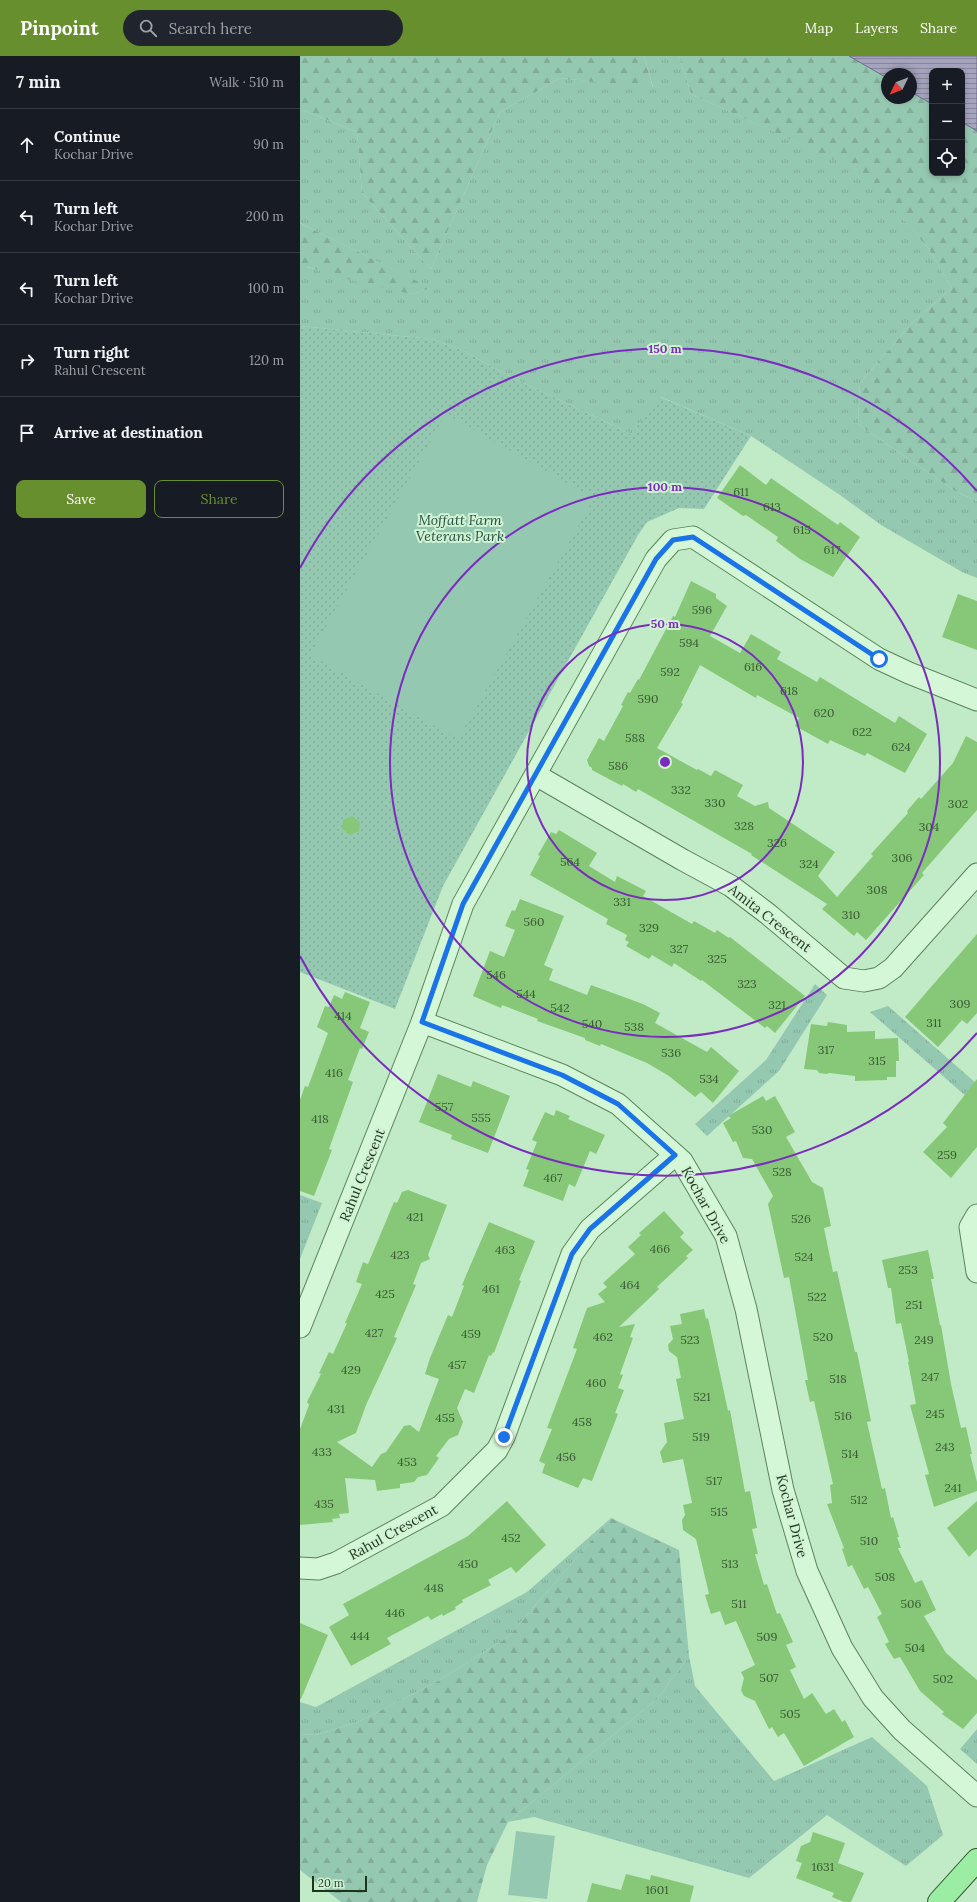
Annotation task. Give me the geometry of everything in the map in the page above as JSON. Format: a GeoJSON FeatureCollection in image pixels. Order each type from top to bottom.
{"type":"FeatureCollection","features":[{"type":"Feature","properties":{"kind":"main road"},"geometry":{"type":"LineString","coordinates":[[939,1902],[977,1860]]}},
{"type":"Feature","properties":{"kind":"street"},"geometry":{"type":"LineString","coordinates":[[422,1022],[463,904],[656,559],[673,540],[693,537],[879,659],[909,673],[977,700]]}},
{"type":"Feature","properties":{"kind":"street","name":"Amita Crescent"},"geometry":{"type":"LineString","coordinates":[[536,775],[731,886],[768,914],[844,978],[864,981],[879,978],[893,968],[977,874]]}},
{"type":"Feature","properties":{"kind":"street","name":"Kochar Drive"},"geometry":{"type":"LineString","coordinates":[[422,1022],[562,1075],[618,1104],[682,1162],[726,1236],[746,1309],[783,1490],[807,1571],[839,1641],[873,1698],[902,1730],[977,1796]]}},
{"type":"Feature","properties":{"kind":"street","name":"Rahul Crescent"},"geometry":{"type":"LineString","coordinates":[[300,1327],[422,1022]]}},
{"type":"Feature","properties":{"kind":"street","name":"Rahul Crescent"},"geometry":{"type":"LineString","coordinates":[[300,1568],[318,1569],[336,1563],[441,1506],[494,1453],[504,1437],[572,1254],[578,1244],[590,1229],[675,1155]]}},
{"type":"Feature","properties":{"kind":"street"},"geometry":{"type":"LineString","coordinates":[[977,1215],[970,1228],[977,1272]]}},
{"type":"Feature","properties":{"kind":"green space"},"geometry":{"type":"Polygon","coordinates":[[[300,56],[644,56],[653,88],[560,78],[500,112],[431,269],[362,193],[357,132],[300,109],[300,56]]]}},
{"type":"Feature","properties":{"kind":"green space"},"geometry":{"type":"Polygon","coordinates":[[[644,56],[679,56],[691,94],[863,172],[928,248],[952,288],[911,324],[860,383],[858,424],[955,491],[977,501],[977,578],[962,572],[881,525],[840,495],[751,436],[661,397],[631,434],[501,372],[462,350],[431,339],[300,326],[300,267],[307,267],[412,294],[430,288],[300,223],[300,109],[357,132],[362,193],[431,269],[500,112],[560,78],[653,87],[644,56]]]}},
{"type":"Feature","properties":{"kind":"green space"},"geometry":{"type":"Polygon","coordinates":[[[679,56],[849,56],[881,75],[881,104],[917,104],[917,95],[929,102],[929,176],[965,176],[965,124],[977,131],[977,501],[955,491],[858,424],[860,383],[911,324],[952,288],[928,248],[862,172],[691,94],[679,56]]]}},
{"type":"Feature","properties":{"kind":"green space"},"geometry":{"type":"Polygon","coordinates":[[[300,223],[431,288],[412,294],[368,285],[308,267],[300,267],[300,223]]]}},
{"type":"Feature","properties":{"kind":"green space","name":"Moffatt Farm Veterans Park"},"geometry":{"type":"Polygon","coordinates":[[[300,326],[431,339],[462,350],[501,372],[631,434],[660,397],[751,436],[704,509],[679,508],[647,522],[638,535],[443,886],[395,1009],[300,972],[300,326]]]}},
{"type":"Feature","properties":{"kind":"green space"},"geometry":{"type":"Polygon","coordinates":[[[446,414],[594,498],[458,739],[310,655],[446,414]]]}},
{"type":"Feature","properties":{"kind":"green space"},"geometry":{"type":"Polygon","coordinates":[[[815,984],[827,995],[779,1071],[707,1136],[695,1124],[766,1060],[815,984]]]}},
{"type":"Feature","properties":{"kind":"green space"},"geometry":{"type":"Polygon","coordinates":[[[888,1006],[977,1084],[977,1106],[870,1012],[888,1006]]]}},
{"type":"Feature","properties":{"kind":"green space"},"geometry":{"type":"Polygon","coordinates":[[[300,1195],[322,1203],[300,1259],[300,1195]]]}},
{"type":"Feature","properties":{"kind":"green space"},"geometry":{"type":"Polygon","coordinates":[[[611,1518],[508,1637],[438,1681],[358,1722],[316,1735],[300,1734],[300,1702],[316,1707],[527,1592],[611,1518]]]}},
{"type":"Feature","properties":{"kind":"green space"},"geometry":{"type":"Polygon","coordinates":[[[611,1518],[679,1550],[689,1656],[657,1699],[508,1822],[487,1865],[477,1902],[341,1902],[300,1870],[300,1734],[316,1735],[358,1722],[438,1681],[508,1637],[611,1518]]]}},
{"type":"Feature","properties":{"kind":"green space"},"geometry":{"type":"Polygon","coordinates":[[[689,1656],[695,1686],[774,1781],[872,1737],[927,1786],[943,1835],[906,1866],[827,1815],[749,1878],[534,1817],[508,1822],[657,1699],[689,1656]]]}},
{"type":"Feature","properties":{"kind":"green space"},"geometry":{"type":"Polygon","coordinates":[[[977,1729],[977,1764],[960,1749],[977,1729]]]}},
{"type":"Feature","properties":{"kind":"green space"},"geometry":{"type":"Polygon","coordinates":[[[516,1831],[555,1836],[547,1899],[508,1895],[516,1831]]]}},
{"type":"Feature","properties":{"kind":"shaded area"},"geometry":{"type":"Polygon","coordinates":[[[849,56],[977,56],[977,131],[965,124],[965,68],[929,68],[929,102],[917,95],[917,68],[881,68],[881,75],[849,56]]]}},
{"type":"Feature","properties":{"kind":"building"},"geometry":{"type":"Polygon","coordinates":[[[740,465],[766,485],[771,478],[838,525],[840,522],[860,537],[833,577],[800,559],[776,541],[778,537],[746,515],[743,516],[717,498],[740,465]]]}},
{"type":"Feature","properties":{"kind":"building"},"geometry":{"type":"Polygon","coordinates":[[[691,581],[716,594],[716,598],[727,606],[710,636],[740,653],[751,634],[781,652],[777,659],[817,682],[820,677],[895,723],[899,716],[927,734],[905,773],[867,753],[865,756],[830,740],[828,744],[795,726],[799,718],[757,695],[756,698],[700,665],[681,703],[683,704],[657,748],[697,770],[698,769],[711,776],[715,770],[743,785],[737,796],[755,806],[768,802],[769,808],[835,852],[818,876],[837,897],[873,856],[871,854],[908,813],[907,811],[919,797],[921,799],[953,763],[966,736],[977,742],[977,810],[922,873],[924,875],[866,940],[857,932],[854,936],[822,909],[827,904],[751,855],[752,854],[638,789],[636,792],[623,784],[622,786],[592,770],[589,766],[587,760],[599,738],[604,741],[623,706],[621,705],[628,692],[630,693],[638,679],[639,680],[673,616],[675,617],[691,581]]]}},
{"type":"Feature","properties":{"kind":"building"},"geometry":{"type":"Polygon","coordinates":[[[958,594],[977,601],[977,650],[942,637],[958,594]]]}},
{"type":"Feature","properties":{"kind":"building"},"geometry":{"type":"Polygon","coordinates":[[[352,816],[360,822],[359,831],[350,835],[342,829],[343,820],[352,816]]]}},
{"type":"Feature","properties":{"kind":"building"},"geometry":{"type":"Polygon","coordinates":[[[559,830],[597,853],[589,866],[615,882],[617,876],[646,891],[643,896],[692,924],[694,921],[715,933],[717,930],[729,938],[730,937],[805,996],[775,1033],[767,1026],[765,1028],[702,980],[701,981],[674,963],[672,967],[652,955],[649,959],[626,946],[629,942],[625,940],[627,935],[606,924],[608,919],[530,875],[540,856],[538,855],[551,832],[556,834],[559,830]]]}},
{"type":"Feature","properties":{"kind":"building"},"geometry":{"type":"Polygon","coordinates":[[[520,899],[564,916],[544,965],[553,969],[549,980],[587,995],[591,985],[643,1004],[660,1013],[655,1023],[707,1052],[711,1047],[739,1071],[713,1103],[701,1092],[695,1097],[669,1076],[647,1063],[601,1044],[600,1046],[585,1040],[585,1038],[537,1021],[538,1019],[502,1005],[501,1008],[473,996],[490,951],[504,957],[515,930],[505,926],[512,910],[515,911],[520,899]]]}},
{"type":"Feature","properties":{"kind":"building"},"geometry":{"type":"Polygon","coordinates":[[[977,934],[977,1013],[967,1024],[962,1020],[938,1047],[905,1017],[977,934]]]}},
{"type":"Feature","properties":{"kind":"building"},"geometry":{"type":"Polygon","coordinates":[[[345,992],[370,1002],[360,1028],[369,1032],[362,1049],[360,1048],[348,1080],[353,1082],[329,1149],[332,1150],[314,1196],[300,1191],[300,1100],[305,1086],[308,1087],[328,1033],[317,1027],[325,1006],[329,1007],[334,995],[342,999],[345,992]]]}},
{"type":"Feature","properties":{"kind":"building"},"geometry":{"type":"Polygon","coordinates":[[[828,1022],[847,1025],[847,1032],[875,1031],[875,1039],[898,1038],[899,1061],[896,1061],[896,1077],[887,1077],[887,1080],[855,1081],[855,1076],[819,1073],[817,1070],[804,1069],[811,1024],[827,1026],[828,1022]]]}},
{"type":"Feature","properties":{"kind":"building"},"geometry":{"type":"Polygon","coordinates":[[[438,1074],[471,1087],[473,1081],[510,1096],[488,1153],[451,1139],[452,1135],[419,1122],[438,1074]]]}},
{"type":"Feature","properties":{"kind":"building"},"geometry":{"type":"Polygon","coordinates":[[[977,1079],[977,1147],[951,1178],[923,1152],[947,1127],[943,1123],[977,1079]]]}},
{"type":"Feature","properties":{"kind":"building"},"geometry":{"type":"Polygon","coordinates":[[[763,1096],[766,1101],[775,1096],[795,1132],[786,1137],[812,1182],[823,1188],[831,1226],[824,1228],[833,1272],[837,1271],[855,1352],[857,1352],[871,1421],[867,1422],[882,1489],[885,1488],[891,1518],[893,1517],[899,1537],[897,1537],[901,1548],[898,1548],[915,1583],[922,1580],[936,1610],[924,1616],[946,1653],[977,1680],[977,1713],[963,1729],[942,1714],[944,1712],[920,1691],[900,1657],[894,1659],[885,1644],[889,1642],[877,1617],[882,1614],[868,1587],[864,1589],[852,1565],[848,1567],[842,1549],[844,1548],[827,1504],[832,1503],[830,1485],[833,1484],[814,1401],[810,1402],[805,1380],[808,1380],[789,1277],[784,1278],[768,1204],[773,1196],[752,1159],[743,1158],[736,1141],[733,1142],[723,1123],[731,1118],[728,1116],[763,1096]]]}},
{"type":"Feature","properties":{"kind":"building"},"geometry":{"type":"Polygon","coordinates":[[[556,1110],[570,1116],[568,1119],[605,1135],[596,1154],[590,1151],[575,1187],[569,1184],[563,1201],[523,1186],[529,1170],[526,1169],[537,1142],[532,1140],[545,1112],[554,1116],[556,1110]]]}},
{"type":"Feature","properties":{"kind":"building"},"geometry":{"type":"Polygon","coordinates":[[[408,1190],[447,1205],[428,1255],[430,1259],[421,1263],[413,1284],[416,1285],[394,1337],[397,1338],[366,1405],[356,1433],[337,1442],[372,1467],[381,1454],[386,1452],[404,1426],[410,1425],[419,1432],[439,1379],[425,1374],[430,1358],[448,1315],[452,1317],[464,1286],[462,1285],[489,1222],[535,1241],[519,1280],[521,1281],[494,1353],[493,1352],[491,1356],[489,1355],[474,1393],[465,1389],[457,1408],[463,1422],[458,1435],[449,1439],[436,1456],[439,1458],[427,1475],[418,1477],[414,1482],[400,1484],[400,1488],[377,1491],[375,1480],[345,1478],[349,1513],[339,1514],[340,1518],[332,1519],[333,1522],[300,1525],[300,1429],[309,1405],[307,1402],[321,1374],[319,1373],[329,1352],[333,1354],[347,1323],[345,1323],[362,1284],[356,1282],[363,1262],[368,1264],[394,1202],[397,1203],[402,1192],[408,1190]]]}},
{"type":"Feature","properties":{"kind":"building"},"geometry":{"type":"Polygon","coordinates":[[[664,1211],[684,1233],[680,1237],[693,1250],[686,1256],[688,1258],[657,1287],[659,1289],[619,1327],[635,1324],[630,1337],[633,1338],[620,1374],[623,1375],[618,1388],[624,1390],[615,1413],[618,1414],[592,1481],[583,1478],[578,1488],[542,1473],[545,1464],[539,1461],[552,1429],[547,1428],[577,1349],[573,1348],[587,1308],[605,1302],[598,1294],[607,1287],[603,1283],[635,1254],[628,1247],[641,1235],[639,1233],[664,1211]]]}},
{"type":"Feature","properties":{"kind":"building"},"geometry":{"type":"Polygon","coordinates":[[[928,1250],[934,1279],[931,1279],[941,1325],[951,1384],[961,1428],[966,1427],[972,1454],[970,1454],[977,1482],[977,1491],[934,1507],[925,1475],[929,1474],[910,1405],[916,1404],[901,1323],[896,1324],[891,1288],[888,1288],[882,1260],[928,1250]]]}},
{"type":"Feature","properties":{"kind":"building"},"geometry":{"type":"Polygon","coordinates":[[[704,1309],[706,1319],[708,1318],[728,1411],[730,1410],[745,1492],[750,1491],[757,1528],[752,1529],[758,1554],[755,1554],[764,1585],[767,1584],[777,1614],[780,1613],[793,1642],[786,1645],[796,1667],[790,1670],[804,1699],[812,1693],[826,1714],[834,1709],[842,1722],[845,1720],[854,1737],[804,1766],[784,1733],[778,1737],[772,1727],[769,1729],[755,1701],[744,1696],[741,1690],[744,1678],[741,1672],[755,1665],[736,1621],[725,1625],[720,1611],[711,1614],[705,1595],[709,1594],[696,1539],[683,1530],[682,1520],[685,1515],[683,1505],[692,1503],[683,1459],[663,1463],[660,1452],[667,1442],[664,1423],[684,1419],[676,1379],[681,1378],[677,1357],[669,1351],[668,1345],[673,1339],[670,1326],[682,1324],[680,1314],[704,1309]]]}},
{"type":"Feature","properties":{"kind":"building"},"geometry":{"type":"Polygon","coordinates":[[[507,1501],[546,1545],[516,1573],[511,1567],[488,1580],[491,1585],[462,1600],[463,1602],[455,1607],[456,1609],[431,1620],[428,1616],[387,1638],[391,1644],[351,1666],[329,1627],[349,1615],[343,1604],[468,1536],[507,1501]]]}},
{"type":"Feature","properties":{"kind":"building"},"geometry":{"type":"Polygon","coordinates":[[[977,1501],[977,1549],[969,1557],[947,1528],[977,1501]]]}},
{"type":"Feature","properties":{"kind":"building"},"geometry":{"type":"Polygon","coordinates":[[[300,1623],[328,1635],[301,1699],[300,1699],[300,1623]]]}},
{"type":"Feature","properties":{"kind":"building"},"geometry":{"type":"Polygon","coordinates":[[[813,1832],[845,1843],[838,1863],[864,1873],[851,1902],[844,1902],[832,1897],[834,1893],[796,1878],[802,1863],[796,1861],[801,1846],[810,1842],[813,1832]]]}},
{"type":"Feature","properties":{"kind":"building"},"geometry":{"type":"Polygon","coordinates":[[[626,1874],[650,1880],[651,1875],[694,1886],[690,1902],[587,1902],[592,1883],[621,1890],[626,1874]]]}},
{"type":"Feature","properties":{"kind":"route"},"geometry":{"type":"LineString","coordinates":[[504,1437],[572,1254],[578,1244],[590,1229],[675,1155],[618,1104],[562,1075],[422,1022],[463,904],[656,559],[673,540],[693,537],[879,659]]}}]}
